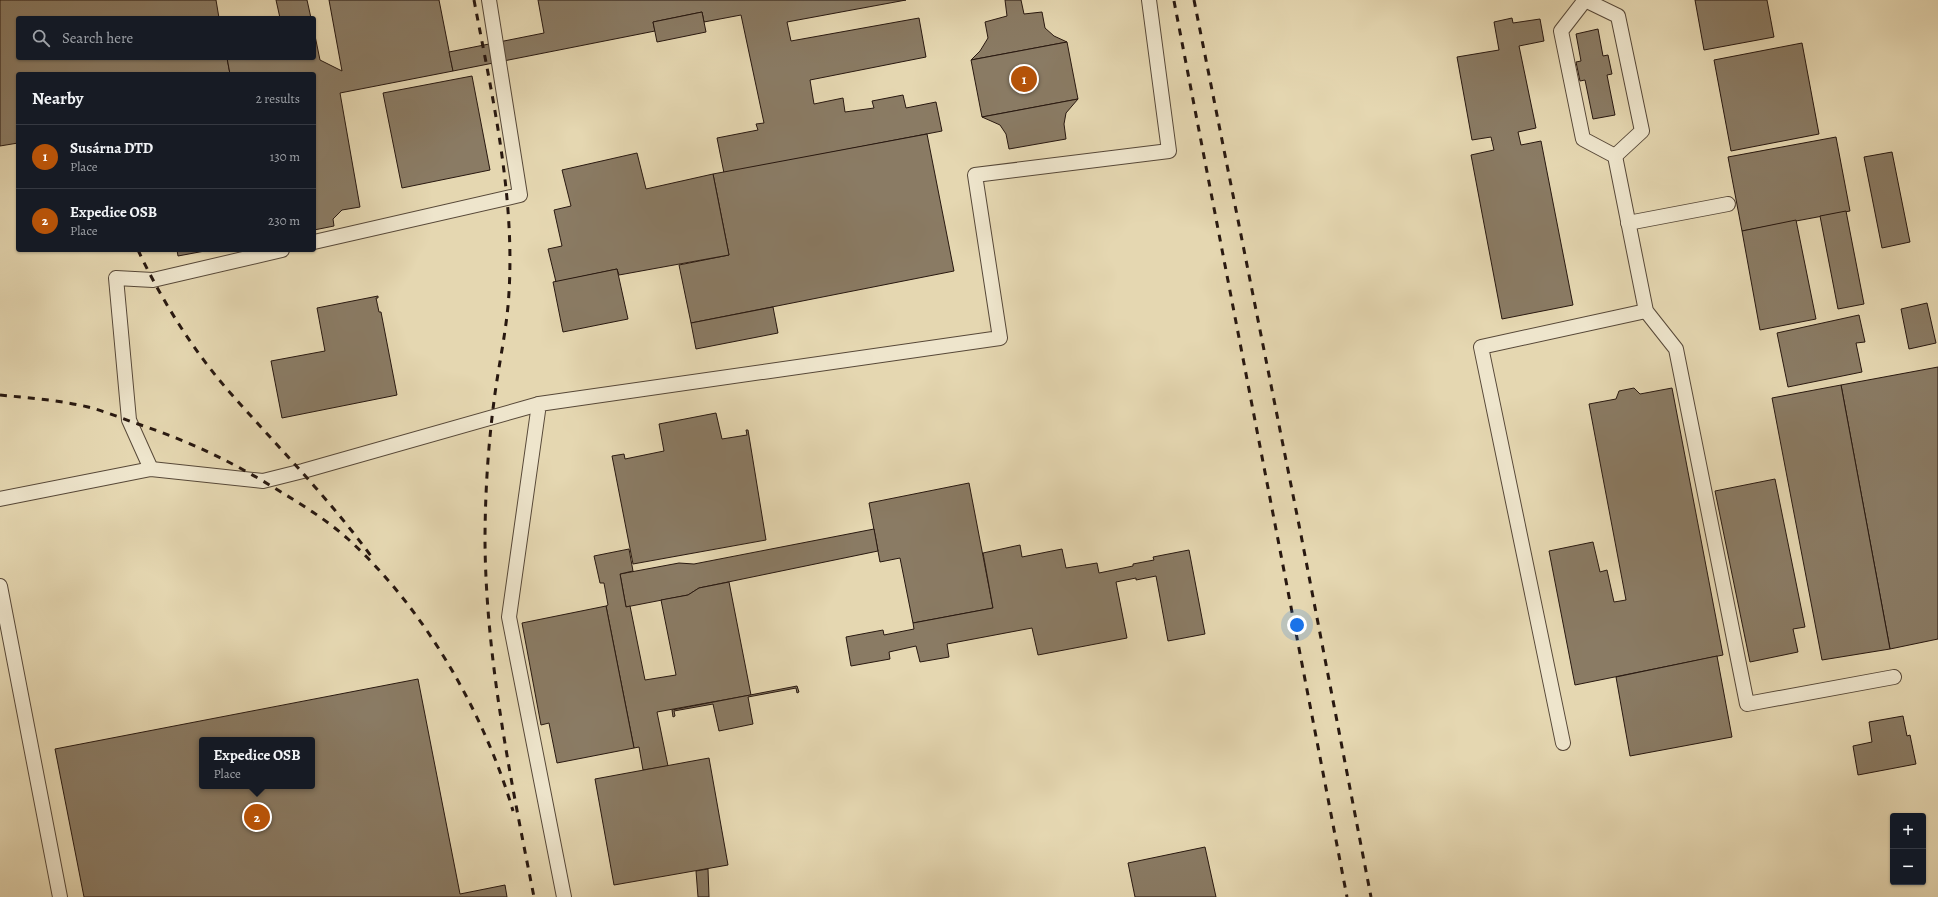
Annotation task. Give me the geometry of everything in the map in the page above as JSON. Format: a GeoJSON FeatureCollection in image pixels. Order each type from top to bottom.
{"type":"FeatureCollection","features":[{"type":"Feature","properties":{"kind":"lane"},"geometry":{"type":"LineString","coordinates":[[316,242],[520,195],[489,0]]}},
{"type":"Feature","properties":{"kind":"lane"},"geometry":{"type":"LineString","coordinates":[[0,499],[151,468],[263,481],[303,472],[539,404],[1000,338],[975,175],[1169,151],[1149,0]]}},
{"type":"Feature","properties":{"kind":"lane"},"geometry":{"type":"LineString","coordinates":[[1585,0],[1618,16],[1642,131],[1615,156],[1583,139],[1561,31],[1585,0]]}},
{"type":"Feature","properties":{"kind":"lane"},"geometry":{"type":"LineString","coordinates":[[1615,156],[1646,311],[1676,349],[1747,704],[1894,676]]}},
{"type":"Feature","properties":{"kind":"lane"},"geometry":{"type":"LineString","coordinates":[[1628,223],[1728,204]]}},
{"type":"Feature","properties":{"kind":"lane"},"geometry":{"type":"LineString","coordinates":[[151,468],[129,420],[116,278],[153,280],[273,252]]}},
{"type":"Feature","properties":{"kind":"lane"},"geometry":{"type":"LineString","coordinates":[[1563,743],[1481,347],[1646,311]]}},
{"type":"Feature","properties":{"kind":"lane"},"geometry":{"type":"LineString","coordinates":[[539,404],[509,617],[564,897]]}},
{"type":"Feature","properties":{"kind":"lane"},"geometry":{"type":"LineString","coordinates":[[0,586],[60,897]]}},
{"type":"Feature","properties":{"kind":"building"},"geometry":{"type":"Polygon","coordinates":[[[0,0],[216,0],[219,16],[16,16],[16,60],[227,60],[230,72],[16,72],[16,143],[0,146],[0,0]]]}},
{"type":"Feature","properties":{"kind":"building"},"geometry":{"type":"Polygon","coordinates":[[[276,0],[307,0],[311,16],[280,16],[276,0]]]}},
{"type":"Feature","properties":{"kind":"building"},"geometry":{"type":"Polygon","coordinates":[[[329,0],[439,0],[453,71],[340,93],[360,207],[342,210],[333,219],[334,226],[316,230],[316,72],[230,72],[227,60],[316,60],[316,41],[320,60],[342,71],[329,0]]]}},
{"type":"Feature","properties":{"kind":"building"},"geometry":{"type":"Polygon","coordinates":[[[538,0],[906,0],[787,22],[791,41],[919,18],[926,57],[810,80],[814,104],[843,98],[845,112],[874,108],[872,101],[903,95],[906,108],[936,102],[942,131],[724,173],[717,138],[758,130],[756,124],[764,123],[741,15],[704,22],[702,12],[653,22],[655,31],[453,71],[449,52],[544,33],[538,0]]]}},
{"type":"Feature","properties":{"kind":"building"},"geometry":{"type":"Polygon","coordinates":[[[1005,0],[1021,0],[1024,14],[1042,12],[1045,28],[1054,36],[1067,42],[971,60],[980,51],[988,38],[985,22],[1007,16],[1005,0]]]}},
{"type":"Feature","properties":{"kind":"building"},"geometry":{"type":"Polygon","coordinates":[[[1695,0],[1767,0],[1774,37],[1704,50],[1695,0]]]}},
{"type":"Feature","properties":{"kind":"building"},"geometry":{"type":"Polygon","coordinates":[[[702,12],[706,32],[657,42],[653,22],[702,12]]]}},
{"type":"Feature","properties":{"kind":"building"},"geometry":{"type":"Polygon","coordinates":[[[1512,18],[1513,23],[1540,19],[1544,41],[1519,46],[1536,128],[1518,132],[1521,145],[1541,141],[1573,305],[1502,319],[1471,155],[1494,150],[1491,137],[1472,140],[1457,57],[1499,50],[1494,22],[1512,18]]]}},
{"type":"Feature","properties":{"kind":"building"},"geometry":{"type":"Polygon","coordinates":[[[1598,29],[1603,56],[1608,55],[1612,74],[1607,75],[1615,115],[1593,119],[1585,80],[1580,81],[1576,62],[1581,61],[1576,34],[1598,29]]]}},
{"type":"Feature","properties":{"kind":"building"},"geometry":{"type":"Polygon","coordinates":[[[1067,42],[1078,99],[982,117],[971,60],[1067,42]]]}},
{"type":"Feature","properties":{"kind":"building"},"geometry":{"type":"Polygon","coordinates":[[[1802,43],[1819,134],[1731,151],[1714,60],[1802,43]]]}},
{"type":"Feature","properties":{"kind":"building"},"geometry":{"type":"Polygon","coordinates":[[[472,76],[490,170],[402,188],[383,93],[472,76]]]}},
{"type":"Feature","properties":{"kind":"building"},"geometry":{"type":"Polygon","coordinates":[[[1078,99],[1066,113],[1064,124],[1066,139],[1009,149],[1006,134],[1000,125],[982,117],[1078,99]]]}},
{"type":"Feature","properties":{"kind":"building"},"geometry":{"type":"Polygon","coordinates":[[[927,134],[954,271],[691,323],[679,265],[729,255],[713,174],[927,134]]]}},
{"type":"Feature","properties":{"kind":"building"},"geometry":{"type":"Polygon","coordinates":[[[1836,137],[1850,211],[1742,231],[1728,157],[1836,137]]]}},
{"type":"Feature","properties":{"kind":"building"},"geometry":{"type":"Polygon","coordinates":[[[1892,152],[1910,242],[1882,248],[1864,157],[1892,152]]]}},
{"type":"Feature","properties":{"kind":"building"},"geometry":{"type":"Polygon","coordinates":[[[637,153],[646,189],[713,174],[729,255],[619,275],[617,269],[556,282],[548,249],[562,246],[554,210],[571,206],[562,170],[637,153]]]}},
{"type":"Feature","properties":{"kind":"building"},"geometry":{"type":"Polygon","coordinates":[[[1846,211],[1864,304],[1838,309],[1820,216],[1846,211]]]}},
{"type":"Feature","properties":{"kind":"building"},"geometry":{"type":"Polygon","coordinates":[[[1796,220],[1816,319],[1760,330],[1742,231],[1796,220]]]}},
{"type":"Feature","properties":{"kind":"building"},"geometry":{"type":"Polygon","coordinates":[[[177,252],[199,252],[178,256],[177,252]]]}},
{"type":"Feature","properties":{"kind":"building"},"geometry":{"type":"Polygon","coordinates":[[[617,269],[628,319],[563,332],[553,282],[617,269]]]}},
{"type":"Feature","properties":{"kind":"building"},"geometry":{"type":"Polygon","coordinates":[[[378,296],[378,298],[376,298],[379,312],[381,312],[397,395],[282,418],[271,361],[325,351],[317,308],[378,296]]]}},
{"type":"Feature","properties":{"kind":"building"},"geometry":{"type":"Polygon","coordinates":[[[1927,303],[1936,343],[1909,349],[1901,309],[1927,303]]]}},
{"type":"Feature","properties":{"kind":"building"},"geometry":{"type":"Polygon","coordinates":[[[773,307],[778,333],[696,349],[691,323],[773,307]]]}},
{"type":"Feature","properties":{"kind":"building"},"geometry":{"type":"Polygon","coordinates":[[[1859,315],[1865,342],[1856,343],[1862,372],[1788,387],[1777,333],[1859,315]]]}},
{"type":"Feature","properties":{"kind":"building"},"geometry":{"type":"Polygon","coordinates":[[[1938,367],[1938,639],[1890,649],[1841,385],[1938,367]]]}},
{"type":"Feature","properties":{"kind":"building"},"geometry":{"type":"Polygon","coordinates":[[[1841,385],[1890,649],[1822,660],[1772,398],[1841,385]]]}},
{"type":"Feature","properties":{"kind":"building"},"geometry":{"type":"Polygon","coordinates":[[[1634,388],[1640,394],[1672,388],[1723,655],[1575,685],[1549,551],[1593,542],[1600,572],[1607,570],[1614,602],[1626,600],[1589,404],[1616,399],[1619,391],[1634,388]]]}},
{"type":"Feature","properties":{"kind":"building"},"geometry":{"type":"Polygon","coordinates":[[[716,413],[722,439],[747,435],[746,430],[748,430],[766,540],[633,564],[612,456],[624,454],[625,459],[664,451],[659,424],[716,413]]]}},
{"type":"Feature","properties":{"kind":"building"},"geometry":{"type":"Polygon","coordinates":[[[1775,479],[1805,627],[1793,629],[1798,652],[1750,662],[1715,491],[1775,479]]]}},
{"type":"Feature","properties":{"kind":"building"},"geometry":{"type":"Polygon","coordinates":[[[969,483],[993,608],[913,623],[900,558],[880,562],[869,503],[969,483]]]}},
{"type":"Feature","properties":{"kind":"building"},"geometry":{"type":"Polygon","coordinates":[[[874,529],[878,551],[699,588],[688,595],[626,607],[620,574],[679,563],[694,564],[874,529]]]}},
{"type":"Feature","properties":{"kind":"building"},"geometry":{"type":"Polygon","coordinates":[[[1020,545],[1022,557],[1062,549],[1066,568],[1097,563],[1099,573],[1154,560],[1153,557],[1189,550],[1205,634],[1168,641],[1156,576],[1116,582],[1127,638],[1038,655],[1032,628],[947,644],[949,657],[920,662],[916,646],[889,652],[890,659],[851,666],[846,637],[883,630],[884,635],[914,629],[913,623],[993,608],[983,553],[1020,545]]]}},
{"type":"Feature","properties":{"kind":"building"},"geometry":{"type":"Polygon","coordinates":[[[629,549],[633,571],[620,574],[626,607],[630,606],[645,680],[676,675],[661,600],[688,595],[699,588],[729,582],[751,695],[657,712],[668,766],[643,770],[639,747],[634,748],[606,606],[608,605],[604,583],[600,583],[594,556],[629,549]]]}},
{"type":"Feature","properties":{"kind":"building"},"geometry":{"type":"Polygon","coordinates":[[[606,606],[634,748],[557,763],[549,723],[541,725],[522,623],[606,606]]]}},
{"type":"Feature","properties":{"kind":"building"},"geometry":{"type":"Polygon","coordinates":[[[1717,656],[1732,737],[1630,756],[1616,677],[1717,656]]]}},
{"type":"Feature","properties":{"kind":"building"},"geometry":{"type":"Polygon","coordinates":[[[418,679],[460,894],[505,885],[507,897],[84,897],[55,749],[418,679]]]}},
{"type":"Feature","properties":{"kind":"building"},"geometry":{"type":"Polygon","coordinates":[[[797,686],[799,692],[797,693],[796,688],[748,697],[753,724],[719,731],[713,704],[674,711],[675,716],[673,717],[672,710],[797,686]]]}},
{"type":"Feature","properties":{"kind":"building"},"geometry":{"type":"Polygon","coordinates":[[[1903,716],[1907,736],[1910,735],[1916,764],[1858,775],[1853,746],[1872,742],[1869,722],[1903,716]]]}},
{"type":"Feature","properties":{"kind":"building"},"geometry":{"type":"Polygon","coordinates":[[[709,758],[728,865],[614,885],[595,779],[709,758]]]}},
{"type":"Feature","properties":{"kind":"building"},"geometry":{"type":"Polygon","coordinates":[[[1205,847],[1216,897],[1135,897],[1128,863],[1205,847]]]}},
{"type":"Feature","properties":{"kind":"building"},"geometry":{"type":"Polygon","coordinates":[[[708,869],[709,897],[698,897],[696,871],[708,869]]]}},
{"type":"Feature","properties":{"kind":"railway"},"geometry":{"type":"LineString","coordinates":[[474,0],[502,152],[509,229],[510,267],[508,306],[494,401],[487,471],[485,542],[486,586],[501,720],[534,897]]}},
{"type":"Feature","properties":{"kind":"railway"},"geometry":{"type":"LineString","coordinates":[[1194,0],[1301,535],[1371,897]]}},
{"type":"Feature","properties":{"kind":"railway"},"geometry":{"type":"LineString","coordinates":[[1174,1],[1347,897]]}},
{"type":"Feature","properties":{"kind":"railway"},"geometry":{"type":"LineString","coordinates":[[139,252],[178,322],[213,372],[337,512],[371,556]]}},
{"type":"Feature","properties":{"kind":"railway"},"geometry":{"type":"LineString","coordinates":[[0,395],[55,401],[88,407],[176,438],[229,462],[263,481],[307,508],[340,532],[376,566],[402,597],[426,629],[448,664],[486,736],[501,774],[513,811]]}},
{"type":"Feature","properties":{"kind":"place","name":"Susárna DTD"},"geometry":{"type":"Point","coordinates":[1024,79]}},
{"type":"Feature","properties":{"kind":"place","name":"Expedice OSB"},"geometry":{"type":"Point","coordinates":[257,817]}}]}
